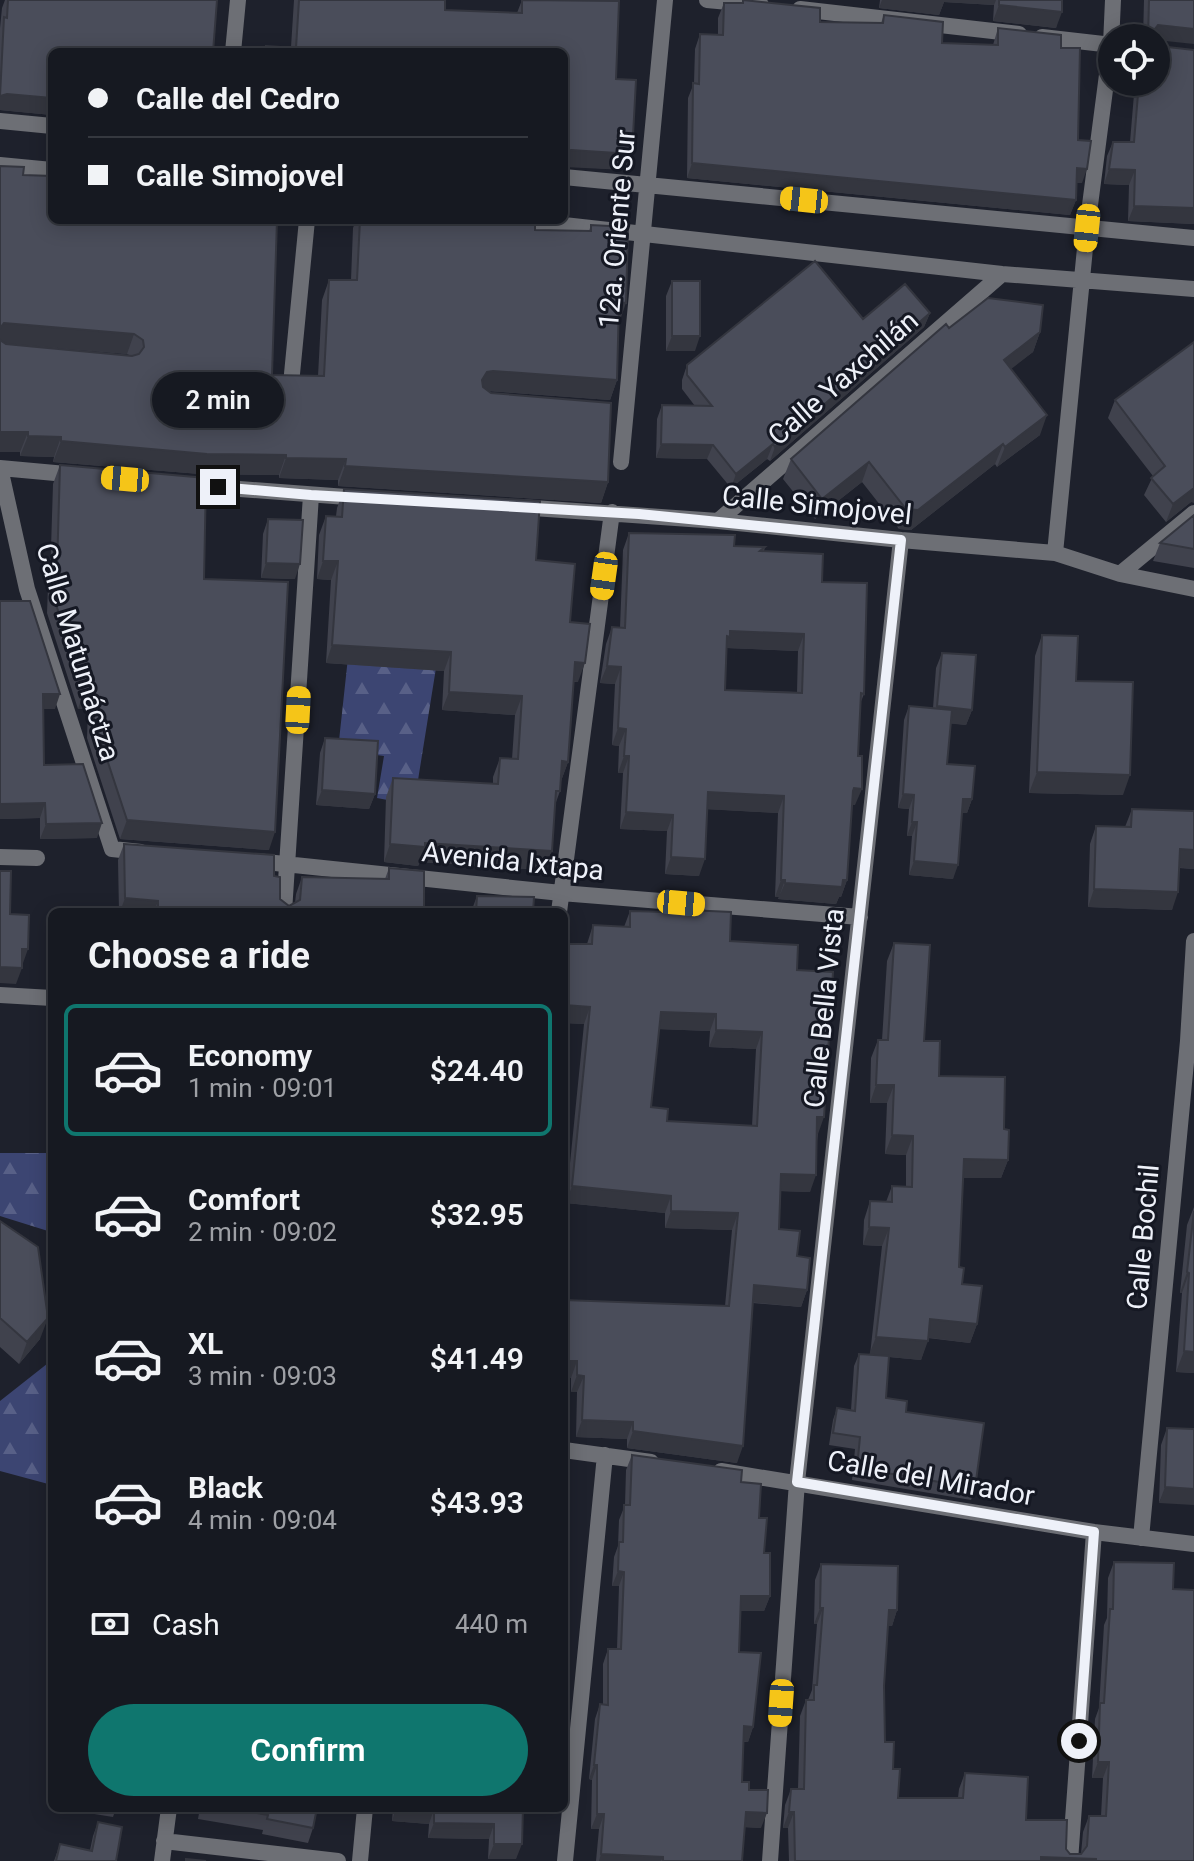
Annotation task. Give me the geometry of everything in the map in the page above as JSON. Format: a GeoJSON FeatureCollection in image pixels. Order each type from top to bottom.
{"type":"FeatureCollection","features":[{"type":"Feature","properties":{"kind":"street"},"geometry":{"type":"LineString","coordinates":[[233,48],[238,0]]}},
{"type":"Feature","properties":{"kind":"street","name":"12a. Oriente Sur"},"geometry":{"type":"LineString","coordinates":[[621,462],[617,413],[643,234],[665,0]]}},
{"type":"Feature","properties":{"kind":"street"},"geometry":{"type":"LineString","coordinates":[[707,0],[1098,43]]}},
{"type":"Feature","properties":{"kind":"street"},"geometry":{"type":"LineString","coordinates":[[1112,24],[1113,0]]}},
{"type":"Feature","properties":{"kind":"street"},"geometry":{"type":"LineString","coordinates":[[1055,553],[1087,228],[1104,96]]}},
{"type":"Feature","properties":{"kind":"street"},"geometry":{"type":"LineString","coordinates":[[0,121],[48,126]]}},
{"type":"Feature","properties":{"kind":"street"},"geometry":{"type":"LineString","coordinates":[[0,165],[48,170]]}},
{"type":"Feature","properties":{"kind":"street"},"geometry":{"type":"LineString","coordinates":[[568,177],[1194,238]]}},
{"type":"Feature","properties":{"kind":"street"},"geometry":{"type":"LineString","coordinates":[[291,384],[307,224]]}},
{"type":"Feature","properties":{"kind":"street"},"geometry":{"type":"LineString","coordinates":[[554,224],[1002,274],[1194,289]]}},
{"type":"Feature","properties":{"kind":"street","name":"Calle Yaxchilán"},"geometry":{"type":"LineString","coordinates":[[718,521],[1002,274]]}},
{"type":"Feature","properties":{"kind":"street"},"geometry":{"type":"LineString","coordinates":[[0,468],[94,476]]}},
{"type":"Feature","properties":{"kind":"street","name":"Calle Matumáctza"},"geometry":{"type":"LineString","coordinates":[[0,468],[27,589],[112,849],[156,853]]}},
{"type":"Feature","properties":{"kind":"street"},"geometry":{"type":"LineString","coordinates":[[171,483],[374,499]]}},
{"type":"Feature","properties":{"kind":"street"},"geometry":{"type":"LineString","coordinates":[[284,908],[311,495]]}},
{"type":"Feature","properties":{"kind":"street","name":"Calle Simojovel"},"geometry":{"type":"LineString","coordinates":[[501,506],[612,512],[1055,553],[1120,574],[1194,589]]}},
{"type":"Feature","properties":{"kind":"street"},"geometry":{"type":"LineString","coordinates":[[559,908],[612,512]]}},
{"type":"Feature","properties":{"kind":"street"},"geometry":{"type":"LineString","coordinates":[[1120,574],[1194,513]]}},
{"type":"Feature","properties":{"kind":"street","name":"Calle Bella Vista"},"geometry":{"type":"LineString","coordinates":[[770,1861],[797,1482],[901,540]]}},
{"type":"Feature","properties":{"kind":"street"},"geometry":{"type":"LineString","coordinates":[[0,857],[37,858]]}},
{"type":"Feature","properties":{"kind":"street","name":"Avenida Ixtapa"},"geometry":{"type":"LineString","coordinates":[[244,860],[561,893],[860,917]]}},
{"type":"Feature","properties":{"kind":"street","name":"Calle Bochil"},"geometry":{"type":"LineString","coordinates":[[1141,1538],[1191,1041],[1194,941]]}},
{"type":"Feature","properties":{"kind":"street"},"geometry":{"type":"LineString","coordinates":[[0,995],[48,998]]}},
{"type":"Feature","properties":{"kind":"street"},"geometry":{"type":"LineString","coordinates":[[568,1450],[664,1463]]}},
{"type":"Feature","properties":{"kind":"street"},"geometry":{"type":"LineString","coordinates":[[565,1861],[605,1455]]}},
{"type":"Feature","properties":{"kind":"street","name":"Calle del Mirador"},"geometry":{"type":"LineString","coordinates":[[708,1470],[1094,1532],[1194,1544]]}},
{"type":"Feature","properties":{"kind":"street"},"geometry":{"type":"LineString","coordinates":[[1070,1861],[1094,1532]]}},
{"type":"Feature","properties":{"kind":"street"},"geometry":{"type":"LineString","coordinates":[[162,1861],[168,1812]]}},
{"type":"Feature","properties":{"kind":"street"},"geometry":{"type":"LineString","coordinates":[[360,1861],[365,1812]]}},
{"type":"Feature","properties":{"kind":"street"},"geometry":{"type":"LineString","coordinates":[[164,1841],[338,1861]]}},
{"type":"Feature","properties":{"kind":"green space"},"geometry":{"type":"Polygon","coordinates":[[[362,528],[458,531],[414,805],[377,798],[384,756],[338,750],[362,528]]]}},
{"type":"Feature","properties":{"kind":"green space"},"geometry":{"type":"Polygon","coordinates":[[[0,1153],[48,1153],[48,1231],[0,1216],[0,1153]]]}},
{"type":"Feature","properties":{"kind":"green space"},"geometry":{"type":"Polygon","coordinates":[[[48,1363],[48,1484],[0,1471],[0,1401],[48,1363]]]}},
{"type":"Feature","properties":{"kind":"building"},"geometry":{"type":"Polygon","coordinates":[[[8,0],[217,0],[213,48],[48,48],[48,98],[0,96],[4,17],[7,18],[8,0]]]}},
{"type":"Feature","properties":{"kind":"building"},"geometry":{"type":"Polygon","coordinates":[[[299,0],[445,0],[445,10],[522,13],[522,0],[619,1],[616,79],[636,80],[632,154],[568,152],[568,48],[296,48],[299,0]]]}},
{"type":"Feature","properties":{"kind":"building"},"geometry":{"type":"Polygon","coordinates":[[[743,0],[820,8],[820,22],[883,23],[884,15],[943,22],[942,43],[998,45],[998,28],[1061,35],[1061,48],[1080,48],[1078,140],[1091,141],[1087,169],[1077,168],[1076,200],[692,163],[693,83],[699,84],[700,34],[723,35],[724,3],[743,3],[743,0]]]}},
{"type":"Feature","properties":{"kind":"building"},"geometry":{"type":"Polygon","coordinates":[[[999,0],[1062,0],[1062,12],[999,5],[999,0]]]}},
{"type":"Feature","properties":{"kind":"building"},"geometry":{"type":"Polygon","coordinates":[[[1149,0],[1194,0],[1194,29],[1148,24],[1149,0]]]}},
{"type":"Feature","properties":{"kind":"building"},"geometry":{"type":"Polygon","coordinates":[[[1170,47],[1194,50],[1194,208],[1134,206],[1135,170],[1109,169],[1113,142],[1134,142],[1138,96],[1170,96],[1170,47]]]}},
{"type":"Feature","properties":{"kind":"building"},"geometry":{"type":"Polygon","coordinates":[[[0,166],[24,167],[23,175],[48,176],[48,224],[277,224],[272,375],[324,376],[329,280],[357,280],[360,224],[535,224],[535,230],[591,231],[591,225],[628,227],[626,303],[619,302],[617,380],[493,371],[487,372],[482,380],[483,387],[491,393],[611,403],[608,482],[345,466],[346,459],[207,454],[61,441],[61,437],[28,436],[28,432],[0,432],[0,340],[6,344],[132,356],[139,354],[144,347],[143,340],[134,334],[4,323],[0,328],[0,166]]]}},
{"type":"Feature","properties":{"kind":"building"},"geometry":{"type":"Polygon","coordinates":[[[815,261],[863,319],[905,284],[930,313],[775,447],[773,444],[736,474],[713,445],[661,444],[662,405],[712,406],[687,375],[687,365],[815,261]]]}},
{"type":"Feature","properties":{"kind":"building"},"geometry":{"type":"Polygon","coordinates":[[[672,281],[700,281],[700,336],[672,336],[672,281]]]}},
{"type":"Feature","properties":{"kind":"building"},"geometry":{"type":"Polygon","coordinates":[[[988,298],[1043,305],[1040,332],[1004,360],[1047,415],[1005,447],[1003,444],[918,510],[906,509],[869,462],[822,499],[791,459],[946,324],[949,328],[988,298]]]}},
{"type":"Feature","properties":{"kind":"building"},"geometry":{"type":"Polygon","coordinates":[[[1194,342],[1194,488],[1173,504],[1151,478],[1165,466],[1115,400],[1194,342]]]}},
{"type":"Feature","properties":{"kind":"building"},"geometry":{"type":"Polygon","coordinates":[[[60,465],[206,478],[204,579],[288,582],[275,832],[127,820],[94,720],[95,691],[84,691],[53,595],[54,569],[57,569],[60,465]]]}},
{"type":"Feature","properties":{"kind":"building"},"geometry":{"type":"Polygon","coordinates":[[[344,489],[540,501],[536,560],[575,564],[570,622],[590,624],[585,663],[575,662],[568,762],[562,761],[560,791],[556,791],[552,851],[425,843],[425,847],[390,844],[393,778],[498,784],[500,758],[518,759],[522,696],[449,692],[451,652],[332,645],[338,561],[323,561],[326,516],[342,517],[344,489]]]}},
{"type":"Feature","properties":{"kind":"building"},"geometry":{"type":"Polygon","coordinates":[[[1194,515],[1194,549],[1160,543],[1194,515]]]}},
{"type":"Feature","properties":{"kind":"building"},"geometry":{"type":"Polygon","coordinates":[[[268,519],[303,520],[300,564],[266,563],[268,519]]]}},
{"type":"Feature","properties":{"kind":"building"},"geometry":{"type":"Polygon","coordinates":[[[629,533],[735,535],[734,546],[765,547],[760,551],[823,554],[822,582],[867,583],[864,694],[861,693],[858,756],[862,756],[862,789],[854,788],[853,791],[847,880],[843,880],[842,887],[785,883],[781,880],[784,796],[708,792],[705,859],[671,857],[673,815],[626,812],[629,756],[624,756],[626,729],[618,728],[621,667],[607,666],[612,627],[625,628],[629,533]],[[730,631],[730,637],[727,636],[725,690],[802,693],[804,634],[730,631]]]}},
{"type":"Feature","properties":{"kind":"building"},"geometry":{"type":"Polygon","coordinates":[[[0,601],[30,601],[60,694],[43,694],[44,765],[83,764],[102,823],[46,824],[45,803],[0,804],[0,601]]]}},
{"type":"Feature","properties":{"kind":"building"},"geometry":{"type":"Polygon","coordinates":[[[1042,635],[1078,636],[1076,681],[1133,682],[1130,775],[1037,772],[1042,635]]]}},
{"type":"Feature","properties":{"kind":"building"},"geometry":{"type":"Polygon","coordinates":[[[942,653],[976,655],[972,710],[937,706],[942,653]]]}},
{"type":"Feature","properties":{"kind":"building"},"geometry":{"type":"Polygon","coordinates":[[[909,706],[952,710],[947,764],[975,766],[972,799],[963,799],[958,865],[914,861],[917,822],[912,822],[914,795],[903,794],[909,706]]]}},
{"type":"Feature","properties":{"kind":"building"},"geometry":{"type":"Polygon","coordinates":[[[325,738],[378,741],[375,794],[322,790],[325,738]]]}},
{"type":"Feature","properties":{"kind":"building"},"geometry":{"type":"Polygon","coordinates":[[[1132,809],[1194,811],[1194,850],[1180,849],[1178,892],[1094,889],[1096,826],[1131,827],[1132,809]]]}},
{"type":"Feature","properties":{"kind":"building"},"geometry":{"type":"Polygon","coordinates":[[[124,844],[274,855],[274,876],[280,877],[280,899],[289,906],[300,900],[302,877],[389,879],[389,868],[424,871],[424,908],[158,908],[158,901],[125,898],[124,844]]]}},
{"type":"Feature","properties":{"kind":"building"},"geometry":{"type":"Polygon","coordinates":[[[0,871],[11,871],[10,914],[29,915],[28,949],[22,949],[22,968],[0,967],[0,871]]]}},
{"type":"Feature","properties":{"kind":"building"},"geometry":{"type":"Polygon","coordinates":[[[477,896],[534,897],[533,908],[476,908],[477,896]]]}},
{"type":"Feature","properties":{"kind":"building"},"geometry":{"type":"Polygon","coordinates":[[[630,911],[731,912],[730,941],[798,945],[797,970],[833,972],[824,1117],[817,1117],[816,1175],[781,1174],[779,1229],[800,1231],[797,1256],[810,1258],[807,1290],[754,1285],[743,1446],[633,1431],[633,1422],[582,1420],[584,1376],[577,1375],[577,1361],[568,1361],[568,1300],[729,1306],[738,1213],[671,1211],[671,1196],[572,1186],[590,1007],[568,1005],[568,944],[592,944],[593,925],[630,927],[630,911]],[[661,1012],[651,1107],[668,1109],[667,1121],[757,1126],[762,1032],[716,1030],[716,1014],[661,1012]]]}},
{"type":"Feature","properties":{"kind":"building"},"geometry":{"type":"Polygon","coordinates":[[[894,943],[930,945],[924,1041],[940,1041],[939,1076],[1005,1077],[1004,1129],[1009,1130],[1008,1160],[964,1159],[959,1267],[964,1268],[962,1284],[982,1286],[977,1324],[930,1319],[928,1341],[876,1337],[889,1228],[869,1227],[870,1201],[892,1202],[892,1186],[912,1187],[913,1136],[892,1135],[894,1085],[876,1085],[878,1040],[888,1040],[894,943]]]}},
{"type":"Feature","properties":{"kind":"building"},"geometry":{"type":"Polygon","coordinates":[[[1194,1211],[1194,1352],[1184,1351],[1187,1272],[1194,1211]]]}},
{"type":"Feature","properties":{"kind":"building"},"geometry":{"type":"Polygon","coordinates":[[[0,1221],[38,1247],[48,1318],[27,1342],[0,1318],[0,1221]]]}},
{"type":"Feature","properties":{"kind":"building"},"geometry":{"type":"Polygon","coordinates":[[[859,1354],[889,1356],[886,1398],[907,1401],[906,1412],[984,1423],[975,1488],[857,1468],[860,1437],[833,1433],[837,1408],[855,1411],[859,1354]]]}},
{"type":"Feature","properties":{"kind":"building"},"geometry":{"type":"Polygon","coordinates":[[[1167,1428],[1194,1429],[1194,1489],[1165,1487],[1167,1428]]]}},
{"type":"Feature","properties":{"kind":"building"},"geometry":{"type":"Polygon","coordinates":[[[632,1455],[742,1470],[741,1482],[761,1484],[759,1518],[767,1518],[764,1553],[770,1553],[770,1596],[741,1596],[739,1652],[761,1653],[753,1727],[744,1726],[742,1782],[749,1782],[749,1790],[768,1790],[767,1813],[746,1812],[742,1861],[663,1861],[663,1857],[601,1854],[604,1814],[597,1814],[597,1765],[594,1765],[600,1704],[608,1705],[608,1649],[621,1649],[624,1572],[618,1571],[619,1542],[623,1542],[624,1505],[630,1505],[632,1455]]]}},
{"type":"Feature","properties":{"kind":"building"},"geometry":{"type":"Polygon","coordinates":[[[1114,1562],[1174,1563],[1173,1589],[1194,1590],[1194,1861],[1096,1861],[1041,1857],[1041,1861],[795,1861],[794,1812],[789,1812],[791,1789],[804,1789],[806,1700],[814,1700],[814,1685],[817,1685],[823,1608],[820,1608],[821,1564],[898,1566],[897,1610],[889,1610],[884,1686],[885,1742],[894,1742],[893,1769],[900,1769],[898,1798],[963,1798],[965,1773],[1028,1777],[1026,1820],[1067,1820],[1066,1849],[1070,1854],[1081,1854],[1087,1846],[1089,1816],[1106,1816],[1109,1762],[1098,1762],[1100,1703],[1104,1703],[1110,1609],[1113,1609],[1114,1562]]]}},
{"type":"Feature","properties":{"kind":"building"},"geometry":{"type":"Polygon","coordinates":[[[250,1812],[316,1812],[313,1828],[267,1819],[268,1815],[250,1812]]]}},
{"type":"Feature","properties":{"kind":"building"},"geometry":{"type":"Polygon","coordinates":[[[434,1812],[523,1812],[522,1844],[494,1844],[494,1824],[434,1823],[434,1812]]]}},
{"type":"Feature","properties":{"kind":"building"},"geometry":{"type":"Polygon","coordinates":[[[98,1822],[122,1827],[116,1861],[56,1861],[60,1844],[92,1851],[98,1822]]]}},
{"type":"Feature","properties":{"kind":"route"},"geometry":{"type":"LineString","coordinates":[[218,487],[639,514],[901,540],[797,1482],[1094,1532],[1079,1741]]}}]}
